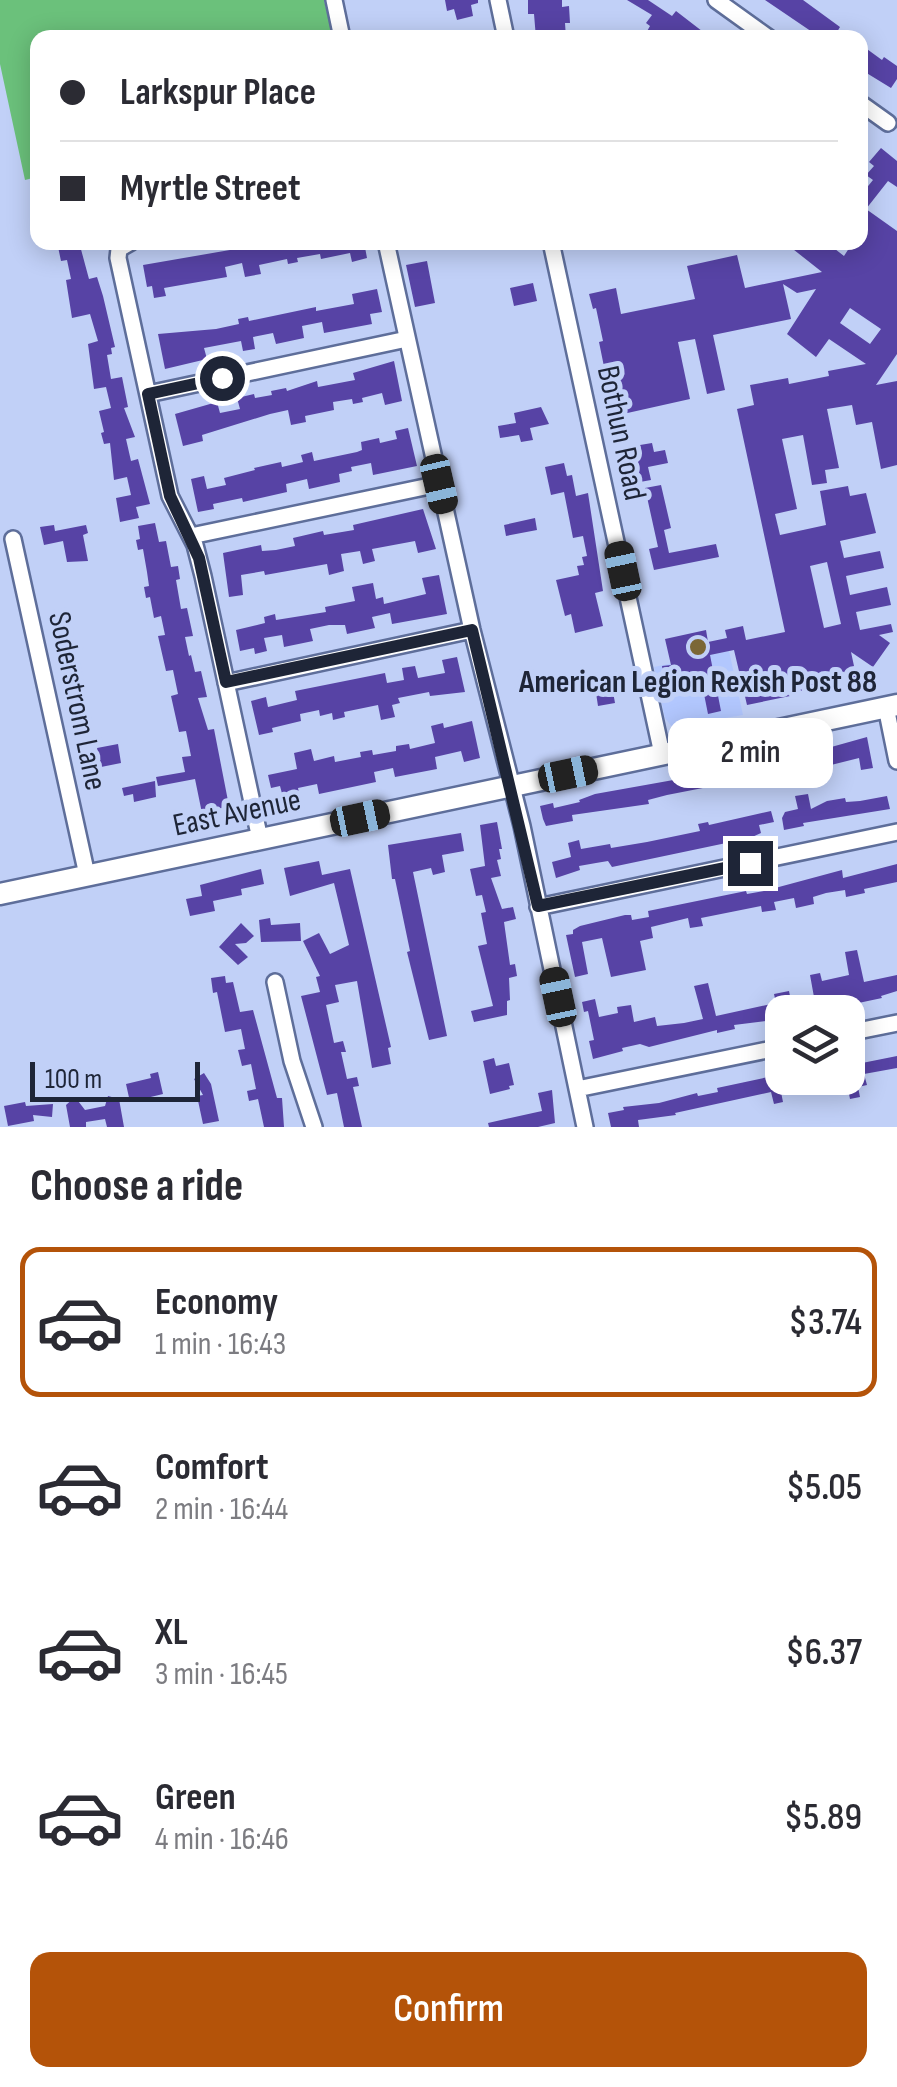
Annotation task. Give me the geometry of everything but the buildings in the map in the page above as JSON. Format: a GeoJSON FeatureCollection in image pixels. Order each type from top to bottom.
{"type":"FeatureCollection","features":[{"type":"Feature","properties":{"kind":"main road","name":"East Avenue"},"geometry":{"type":"LineString","coordinates":[[0,894],[891,706]]}},
{"type":"Feature","properties":{"kind":"street"},"geometry":{"type":"LineString","coordinates":[[334,0],[340,30]]}},
{"type":"Feature","properties":{"kind":"street"},"geometry":{"type":"LineString","coordinates":[[498,0],[504,30]]}},
{"type":"Feature","properties":{"kind":"street"},"geometry":{"type":"LineString","coordinates":[[716,0],[757,30]]}},
{"type":"Feature","properties":{"kind":"street"},"geometry":{"type":"LineString","coordinates":[[868,108],[894,126]]}},
{"type":"Feature","properties":{"kind":"street"},"geometry":{"type":"LineString","coordinates":[[123,250],[118,258],[170,496],[201,566],[260,839]]}},
{"type":"Feature","properties":{"kind":"street"},"geometry":{"type":"LineString","coordinates":[[388,250],[585,1127]]}},
{"type":"Feature","properties":{"kind":"street","name":"Bothun Road"},"geometry":{"type":"LineString","coordinates":[[553,250],[662,754]]}},
{"type":"Feature","properties":{"kind":"street"},"geometry":{"type":"LineString","coordinates":[[148,394],[407,339]]}},
{"type":"Feature","properties":{"kind":"street"},"geometry":{"type":"LineString","coordinates":[[190,536],[439,484]]}},
{"type":"Feature","properties":{"kind":"street","name":"Soderstrom Lane"},"geometry":{"type":"LineString","coordinates":[[13,539],[87,876]]}},
{"type":"Feature","properties":{"kind":"street"},"geometry":{"type":"LineString","coordinates":[[226,682],[472,630]]}},
{"type":"Feature","properties":{"kind":"street"},"geometry":{"type":"LineString","coordinates":[[891,706],[897,761]]}},
{"type":"Feature","properties":{"kind":"street"},"geometry":{"type":"LineString","coordinates":[[538,906],[897,832]]}},
{"type":"Feature","properties":{"kind":"street"},"geometry":{"type":"LineString","coordinates":[[275,982],[295,1072],[314,1127]]}},
{"type":"Feature","properties":{"kind":"street"},"geometry":{"type":"LineString","coordinates":[[865,1030],[897,1023]]}},
{"type":"Feature","properties":{"kind":"street"},"geometry":{"type":"LineString","coordinates":[[577,1089],[765,1050]]}},
{"type":"Feature","properties":{"kind":"shaded area"},"geometry":{"type":"Polygon","coordinates":[[[729,651],[743,715],[672,727],[665,718],[654,667],[729,651]]]}},
{"type":"Feature","properties":{"kind":"green space"},"geometry":{"type":"Polygon","coordinates":[[[0,0],[324,0],[331,30],[30,30],[30,179],[25,180],[0,64],[0,0]]]}},
{"type":"Feature","properties":{"kind":"place","name":"American Legion Rexish Post 88"},"geometry":{"type":"Point","coordinates":[698,647]}},
{"type":"Feature","properties":{"kind":"route"},"geometry":{"type":"LineString","coordinates":[[222,378],[148,394],[170,496],[199,558],[226,682],[472,630],[522,826],[538,906],[750,863]]}}]}
